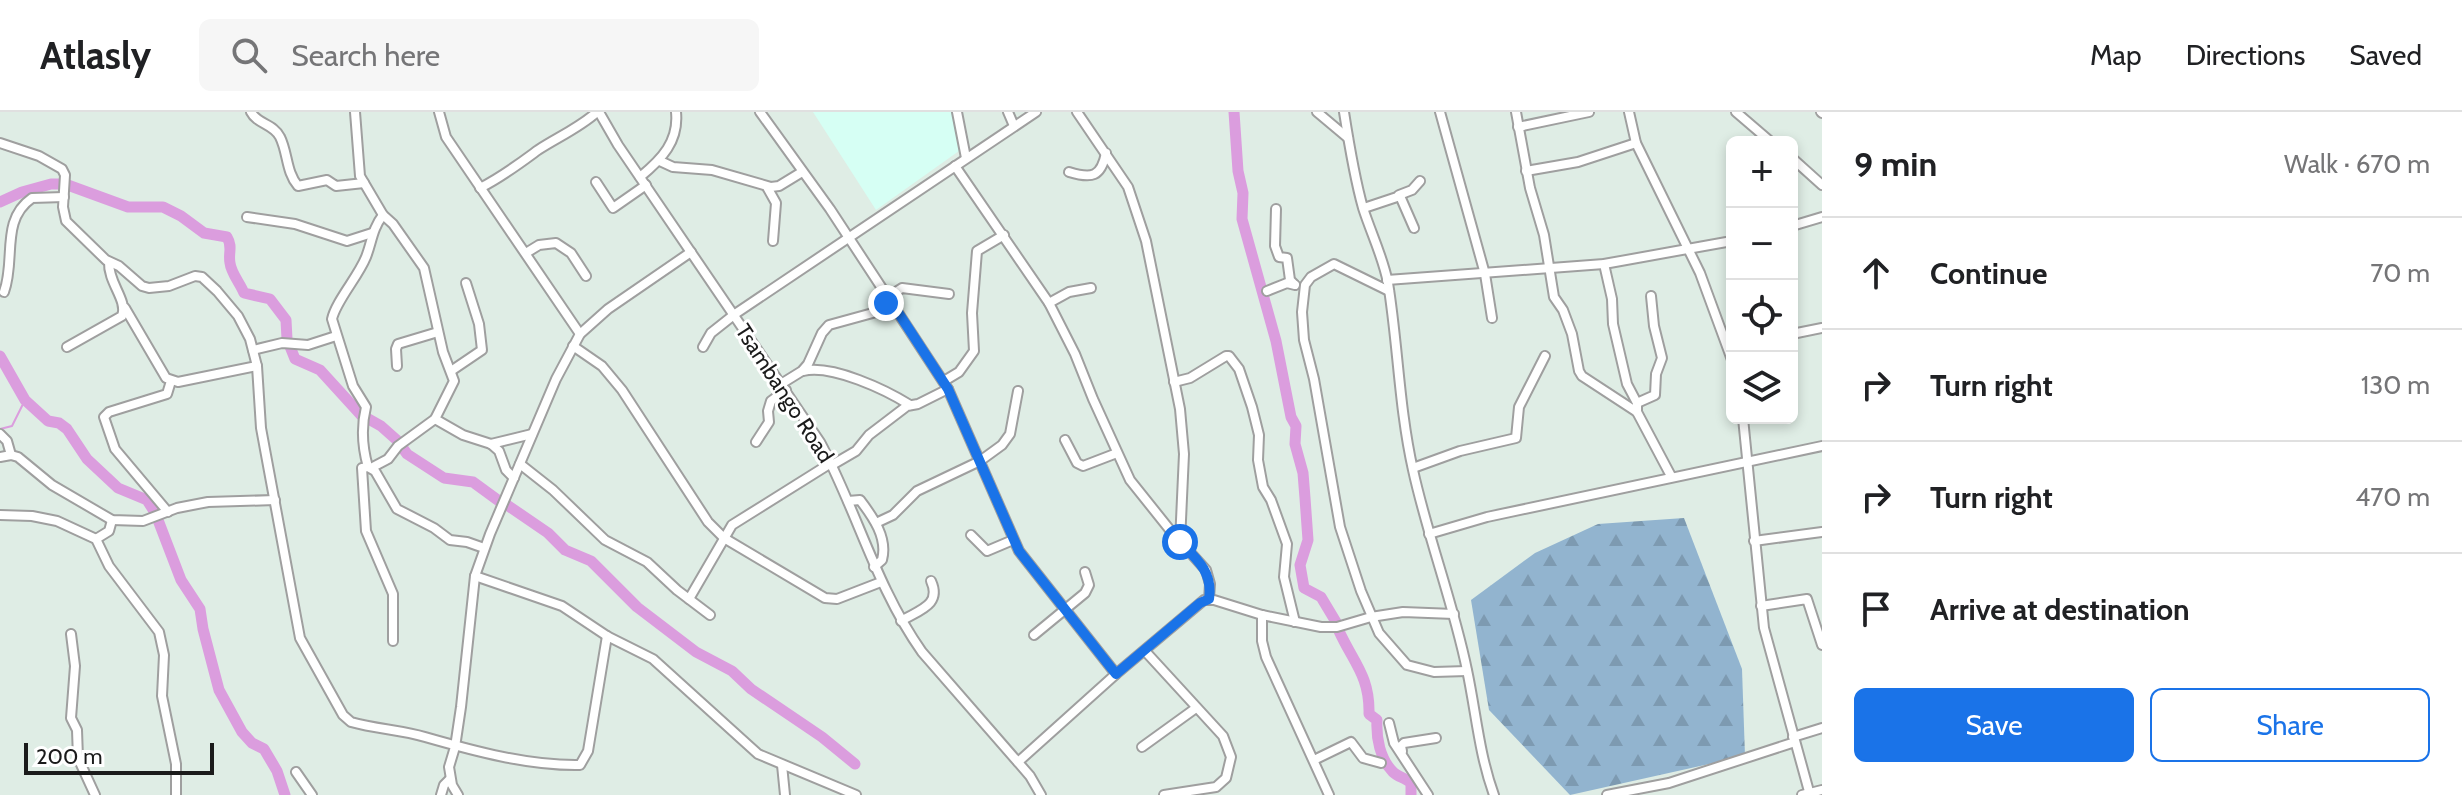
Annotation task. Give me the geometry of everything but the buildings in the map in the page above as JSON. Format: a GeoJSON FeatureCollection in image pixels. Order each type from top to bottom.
{"type":"FeatureCollection","features":[{"type":"Feature","properties":{"kind":"street"},"geometry":{"type":"LineString","coordinates":[[251,112],[253,118],[269,124],[280,135],[290,174],[298,186],[327,180],[336,186],[364,183]]}},
{"type":"Feature","properties":{"kind":"street"},"geometry":{"type":"LineString","coordinates":[[355,112],[359,168],[364,183],[383,215],[393,224],[424,268],[454,385],[441,403],[435,419],[398,446],[388,459],[370,468],[362,468],[366,531],[393,594],[393,641]]}},
{"type":"Feature","properties":{"kind":"street"},"geometry":{"type":"LineString","coordinates":[[439,112],[446,137],[580,334]]}},
{"type":"Feature","properties":{"kind":"street"},"geometry":{"type":"LineString","coordinates":[[480,188],[514,169],[553,140],[570,133],[598,112]]}},
{"type":"Feature","properties":{"kind":"street","name":"Tsambango Road"},"geometry":{"type":"LineString","coordinates":[[598,112],[832,464],[874,567],[901,621],[922,652],[1030,776],[1041,795]]}},
{"type":"Feature","properties":{"kind":"street"},"geometry":{"type":"LineString","coordinates":[[596,182],[613,208],[660,161],[675,134],[676,112]]}},
{"type":"Feature","properties":{"kind":"street"},"geometry":{"type":"LineString","coordinates":[[760,112],[946,385],[1013,540],[1026,561],[1116,674]]}},
{"type":"Feature","properties":{"kind":"street"},"geometry":{"type":"LineString","coordinates":[[957,112],[966,158]]}},
{"type":"Feature","properties":{"kind":"street"},"geometry":{"type":"LineString","coordinates":[[1008,112],[1014,126]]}},
{"type":"Feature","properties":{"kind":"street"},"geometry":{"type":"LineString","coordinates":[[703,347],[711,333],[735,314],[1036,112]]}},
{"type":"Feature","properties":{"kind":"street"},"geometry":{"type":"LineString","coordinates":[[1077,112],[1128,187],[1138,214],[1174,382],[1184,454],[1180,542]]}},
{"type":"Feature","properties":{"kind":"street"},"geometry":{"type":"LineString","coordinates":[[1317,112],[1348,138]]}},
{"type":"Feature","properties":{"kind":"street"},"geometry":{"type":"LineString","coordinates":[[1344,112],[1364,208],[1387,280],[1398,380],[1413,468],[1429,534],[1454,614],[1482,759],[1494,795]]}},
{"type":"Feature","properties":{"kind":"street"},"geometry":{"type":"LineString","coordinates":[[1440,112],[1485,274],[1492,318]]}},
{"type":"Feature","properties":{"kind":"street"},"geometry":{"type":"LineString","coordinates":[[1516,112],[1526,171],[1544,235],[1554,297],[1563,310],[1572,334],[1579,371],[1582,376],[1637,408]]}},
{"type":"Feature","properties":{"kind":"street"},"geometry":{"type":"LineString","coordinates":[[1518,127],[1589,112]]}},
{"type":"Feature","properties":{"kind":"street"},"geometry":{"type":"LineString","coordinates":[[1629,112],[1636,143],[1726,328]]}},
{"type":"Feature","properties":{"kind":"street"},"geometry":{"type":"LineString","coordinates":[[1736,112],[1764,136]]}},
{"type":"Feature","properties":{"kind":"street"},"geometry":{"type":"LineString","coordinates":[[0,143],[39,156],[62,169],[65,175],[63,214],[66,221],[109,262],[119,266],[142,286],[169,286],[195,276],[202,277],[238,316],[257,366],[261,428],[301,642],[335,706],[351,722],[399,731],[455,747],[551,763],[582,764],[588,751],[607,636]]}},
{"type":"Feature","properties":{"kind":"street"},"geometry":{"type":"LineString","coordinates":[[1526,171],[1578,162],[1636,143]]}},
{"type":"Feature","properties":{"kind":"street"},"geometry":{"type":"LineString","coordinates":[[1069,172],[1086,176],[1096,174],[1103,165],[1106,152]]}},
{"type":"Feature","properties":{"kind":"street"},"geometry":{"type":"LineString","coordinates":[[660,161],[673,167],[712,170],[767,187],[779,186],[802,172]]}},
{"type":"Feature","properties":{"kind":"street"},"geometry":{"type":"LineString","coordinates":[[1798,163],[1822,185]]}},
{"type":"Feature","properties":{"kind":"street"},"geometry":{"type":"LineString","coordinates":[[955,166],[1049,303],[1075,354],[1117,453],[1139,493],[1206,570],[1210,584],[1209,599]]}},
{"type":"Feature","properties":{"kind":"street"},"geometry":{"type":"LineString","coordinates":[[1364,208],[1412,190],[1420,181]]}},
{"type":"Feature","properties":{"kind":"street"},"geometry":{"type":"LineString","coordinates":[[767,187],[776,203],[773,241]]}},
{"type":"Feature","properties":{"kind":"street"},"geometry":{"type":"LineString","coordinates":[[1398,196],[1403,198],[1414,228]]}},
{"type":"Feature","properties":{"kind":"street"},"geometry":{"type":"LineString","coordinates":[[4,292],[9,273],[9,236],[19,209],[32,198],[64,197]]}},
{"type":"Feature","properties":{"kind":"street"},"geometry":{"type":"LineString","coordinates":[[1276,209],[1276,250],[1279,257],[1287,258],[1290,280],[1303,294]]}},
{"type":"Feature","properties":{"kind":"street"},"geometry":{"type":"LineString","coordinates":[[383,215],[372,233],[367,256],[333,314],[336,336],[353,386],[366,407],[361,424],[370,468],[397,509],[450,540],[484,548]]}},
{"type":"Feature","properties":{"kind":"street"},"geometry":{"type":"LineString","coordinates":[[247,217],[295,224],[347,241],[372,233]]}},
{"type":"Feature","properties":{"kind":"street"},"geometry":{"type":"LineString","coordinates":[[1798,224],[1822,217]]}},
{"type":"Feature","properties":{"kind":"street"},"geometry":{"type":"LineString","coordinates":[[689,599],[732,525],[856,451],[877,428],[946,385],[959,372],[974,351],[972,313],[977,251],[1004,235]]}},
{"type":"Feature","properties":{"kind":"street"},"geometry":{"type":"LineString","coordinates":[[1387,280],[1604,264],[1726,242]]}},
{"type":"Feature","properties":{"kind":"street"},"geometry":{"type":"LineString","coordinates":[[526,253],[539,245],[556,243],[571,253],[586,276]]}},
{"type":"Feature","properties":{"kind":"street"},"geometry":{"type":"LineString","coordinates":[[458,795],[450,779],[449,767],[455,747],[468,658],[475,576],[532,434],[580,334],[608,309],[691,252]]}},
{"type":"Feature","properties":{"kind":"street"},"geometry":{"type":"LineString","coordinates":[[109,262],[109,275],[125,308],[166,378],[178,382],[257,366]]}},
{"type":"Feature","properties":{"kind":"street"},"geometry":{"type":"LineString","coordinates":[[1389,291],[1331,264],[1307,281],[1303,294],[1304,340],[1314,379],[1340,527],[1371,617],[1379,633],[1407,665],[1422,671],[1467,671]]}},
{"type":"Feature","properties":{"kind":"street"},"geometry":{"type":"LineString","coordinates":[[1604,264],[1625,375],[1637,408],[1671,476]]}},
{"type":"Feature","properties":{"kind":"street"},"geometry":{"type":"LineString","coordinates":[[451,371],[482,350],[479,324],[466,283]]}},
{"type":"Feature","properties":{"kind":"street"},"geometry":{"type":"LineString","coordinates":[[1267,291],[1287,283],[1294,284]]}},
{"type":"Feature","properties":{"kind":"street"},"geometry":{"type":"LineString","coordinates":[[756,442],[769,422],[769,405],[783,387],[802,371],[825,328],[835,322],[880,311],[888,297],[905,287],[949,294]]}},
{"type":"Feature","properties":{"kind":"street"},"geometry":{"type":"LineString","coordinates":[[1049,303],[1069,292],[1091,288]]}},
{"type":"Feature","properties":{"kind":"street"},"geometry":{"type":"LineString","coordinates":[[1637,408],[1655,395],[1656,374],[1662,362],[1651,296]]}},
{"type":"Feature","properties":{"kind":"street"},"geometry":{"type":"LineString","coordinates":[[67,347],[122,316],[125,308]]}},
{"type":"Feature","properties":{"kind":"street"},"geometry":{"type":"LineString","coordinates":[[1798,333],[1822,328]]}},
{"type":"Feature","properties":{"kind":"street"},"geometry":{"type":"LineString","coordinates":[[397,366],[398,344],[438,332]]}},
{"type":"Feature","properties":{"kind":"street"},"geometry":{"type":"LineString","coordinates":[[253,350],[288,344],[308,345],[336,336]]}},
{"type":"Feature","properties":{"kind":"street"},"geometry":{"type":"LineString","coordinates":[[573,346],[602,366],[622,390],[708,522],[724,538],[831,599],[881,582]]}},
{"type":"Feature","properties":{"kind":"street"},"geometry":{"type":"LineString","coordinates":[[1174,382],[1190,378],[1226,356],[1239,369],[1259,435],[1258,460],[1263,487],[1287,544],[1284,577],[1295,622]]}},
{"type":"Feature","properties":{"kind":"street"},"geometry":{"type":"LineString","coordinates":[[1413,468],[1460,451],[1516,438],[1519,407],[1545,356]]}},
{"type":"Feature","properties":{"kind":"street"},"geometry":{"type":"LineString","coordinates":[[802,371],[820,370],[862,382],[910,405]]}},
{"type":"Feature","properties":{"kind":"street"},"geometry":{"type":"LineString","coordinates":[[168,512],[115,449],[104,417],[123,407],[167,394],[171,381]]}},
{"type":"Feature","properties":{"kind":"street"},"geometry":{"type":"LineString","coordinates":[[876,523],[893,515],[921,488],[980,461],[1006,440],[1018,391]]}},
{"type":"Feature","properties":{"kind":"street"},"geometry":{"type":"LineString","coordinates":[[435,419],[463,435],[491,444],[499,451],[506,470],[514,478]]}},
{"type":"Feature","properties":{"kind":"street"},"geometry":{"type":"LineString","coordinates":[[1744,424],[1761,606],[1769,649],[1807,794],[1822,790]]}},
{"type":"Feature","properties":{"kind":"street"},"geometry":{"type":"LineString","coordinates":[[0,434],[7,441],[11,455]]}},
{"type":"Feature","properties":{"kind":"street"},"geometry":{"type":"LineString","coordinates":[[491,444],[532,434]]}},
{"type":"Feature","properties":{"kind":"street"},"geometry":{"type":"LineString","coordinates":[[1065,440],[1077,463],[1083,466],[1117,453]]}},
{"type":"Feature","properties":{"kind":"street"},"geometry":{"type":"LineString","coordinates":[[1429,534],[1487,517],[1822,446]]}},
{"type":"Feature","properties":{"kind":"street"},"geometry":{"type":"LineString","coordinates":[[0,457],[11,455],[24,461],[52,485],[112,520],[143,521],[208,502],[275,500]]}},
{"type":"Feature","properties":{"kind":"street"},"geometry":{"type":"LineString","coordinates":[[520,464],[553,490],[605,540],[647,562],[710,615]]}},
{"type":"Feature","properties":{"kind":"street"},"geometry":{"type":"LineString","coordinates":[[848,501],[860,500],[876,523],[884,542],[882,560],[874,567]]}},
{"type":"Feature","properties":{"kind":"street"},"geometry":{"type":"LineString","coordinates":[[0,515],[57,521],[96,539],[109,566],[159,632],[163,643],[162,696],[176,764],[176,795]]}},
{"type":"Feature","properties":{"kind":"street"},"geometry":{"type":"LineString","coordinates":[[96,539],[109,531],[112,520]]}},
{"type":"Feature","properties":{"kind":"street"},"geometry":{"type":"LineString","coordinates":[[1754,541],[1822,532]]}},
{"type":"Feature","properties":{"kind":"street"},"geometry":{"type":"LineString","coordinates":[[971,535],[987,551],[1013,540]]}},
{"type":"Feature","properties":{"kind":"street"},"geometry":{"type":"LineString","coordinates":[[1034,635],[1088,590],[1085,572]]}},
{"type":"Feature","properties":{"kind":"street"},"geometry":{"type":"LineString","coordinates":[[475,576],[562,606],[607,636],[653,659],[758,754],[856,795]]}},
{"type":"Feature","properties":{"kind":"street"},"geometry":{"type":"LineString","coordinates":[[901,621],[935,598],[936,591],[931,581]]}},
{"type":"Feature","properties":{"kind":"street"},"geometry":{"type":"LineString","coordinates":[[1018,762],[1116,674],[1200,603],[1209,599],[1262,615],[1337,627],[1403,612],[1454,614]]}},
{"type":"Feature","properties":{"kind":"street"},"geometry":{"type":"LineString","coordinates":[[1761,606],[1807,599],[1822,645]]}},
{"type":"Feature","properties":{"kind":"street"},"geometry":{"type":"LineString","coordinates":[[1262,615],[1262,641],[1266,657],[1329,795]]}},
{"type":"Feature","properties":{"kind":"street"},"geometry":{"type":"LineString","coordinates":[[71,634],[75,674],[71,718],[77,730],[78,758],[95,795]]}},
{"type":"Feature","properties":{"kind":"street"},"geometry":{"type":"LineString","coordinates":[[1145,651],[1228,744],[1231,757],[1229,772],[1216,787],[1164,795]]}},
{"type":"Feature","properties":{"kind":"street"},"geometry":{"type":"LineString","coordinates":[[1142,747],[1196,708]]}},
{"type":"Feature","properties":{"kind":"street"},"geometry":{"type":"LineString","coordinates":[[1389,723],[1394,743],[1428,795]]}},
{"type":"Feature","properties":{"kind":"street"},"geometry":{"type":"LineString","coordinates":[[1607,795],[1669,783],[1822,728]]}},
{"type":"Feature","properties":{"kind":"street"},"geometry":{"type":"LineString","coordinates":[[1402,751],[1404,743],[1436,738]]}},
{"type":"Feature","properties":{"kind":"street"},"geometry":{"type":"LineString","coordinates":[[1314,760],[1351,742],[1363,758],[1381,763]]}},
{"type":"Feature","properties":{"kind":"street"},"geometry":{"type":"LineString","coordinates":[[782,765],[785,795]]}},
{"type":"Feature","properties":{"kind":"street"},"geometry":{"type":"LineString","coordinates":[[296,772],[312,795]]}},
{"type":"Feature","properties":{"kind":"street"},"geometry":{"type":"LineString","coordinates":[[441,795],[450,779]]}},
{"type":"Feature","properties":{"kind":"shaded area"},"geometry":{"type":"Polygon","coordinates":[[[813,112],[953,112],[959,151],[876,210],[813,112]]]}},
{"type":"Feature","properties":{"kind":"green space"},"geometry":{"type":"Polygon","coordinates":[[[1684,518],[1742,669],[1745,756],[1570,795],[1489,710],[1471,600],[1535,553],[1598,524],[1684,518]]]}},
{"type":"Feature","properties":{"kind":"waterway"},"geometry":{"type":"LineString","coordinates":[[1234,112],[1238,171],[1243,193],[1242,219],[1276,341],[1291,417],[1296,426],[1295,444],[1303,473],[1308,540],[1300,565],[1304,588],[1321,597],[1336,622]]}},
{"type":"Feature","properties":{"kind":"waterway"},"geometry":{"type":"LineString","coordinates":[[0,202],[22,192],[51,184],[65,184],[128,207],[163,207],[204,233],[227,237],[231,267],[244,293],[270,299],[286,320],[287,339],[295,359],[320,370],[361,415]]}},
{"type":"Feature","properties":{"kind":"waterway"},"geometry":{"type":"LineString","coordinates":[[0,356],[25,400],[48,421],[59,423],[67,429],[87,459],[118,488],[147,500],[154,511]]}},
{"type":"Feature","properties":{"kind":"waterway"},"geometry":{"type":"LineString","coordinates":[[0,429],[12,426],[25,400]]}},
{"type":"Feature","properties":{"kind":"waterway"},"geometry":{"type":"LineString","coordinates":[[365,417],[399,442]]}},
{"type":"Feature","properties":{"kind":"waterway"},"geometry":{"type":"LineString","coordinates":[[402,447],[407,454],[444,478],[473,482],[499,501]]}},
{"type":"Feature","properties":{"kind":"waterway"},"geometry":{"type":"LineString","coordinates":[[507,505],[548,533],[565,550],[591,561],[637,607],[696,652],[732,671],[751,689],[822,737],[855,764]]}},
{"type":"Feature","properties":{"kind":"waterway"},"geometry":{"type":"LineString","coordinates":[[158,520],[181,580],[200,609],[219,690],[242,732],[252,743],[264,749],[277,771],[285,795]]}},
{"type":"Feature","properties":{"kind":"waterway"},"geometry":{"type":"LineString","coordinates":[[1339,631],[1364,679],[1369,714],[1377,720],[1382,755],[1393,772],[1411,783],[1411,795]]}},
{"type":"Feature","properties":{"kind":"route"},"geometry":{"type":"LineString","coordinates":[[886,303],[888,297],[948,389],[1019,551],[1116,674],[1200,603],[1209,599],[1210,584],[1206,570],[1180,542]]}}]}
